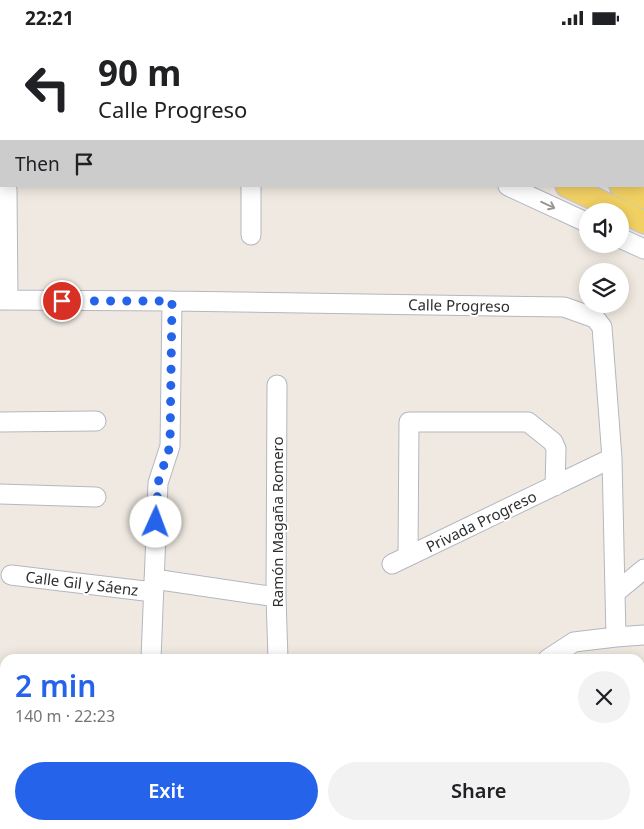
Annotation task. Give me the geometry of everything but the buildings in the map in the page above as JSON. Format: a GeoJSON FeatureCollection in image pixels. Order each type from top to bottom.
{"type":"FeatureCollection","features":[{"type":"Feature","properties":{"kind":"main road"},"geometry":{"type":"LineString","coordinates":[[570,187],[644,222]]}},
{"type":"Feature","properties":{"kind":"main road"},"geometry":{"type":"LineString","coordinates":[[623,187],[644,197]]}},
{"type":"Feature","properties":{"kind":"street"},"geometry":{"type":"LineString","coordinates":[[251,187],[251,235]]}},
{"type":"Feature","properties":{"kind":"street"},"geometry":{"type":"LineString","coordinates":[[510,187],[579,219]]}},
{"type":"Feature","properties":{"kind":"street"},"geometry":{"type":"LineString","coordinates":[[4,300],[7,189]]}},
{"type":"Feature","properties":{"kind":"street"},"geometry":{"type":"LineString","coordinates":[[629,242],[644,249]]}},
{"type":"Feature","properties":{"kind":"street","name":"Calle Progreso"},"geometry":{"type":"LineString","coordinates":[[4,300],[564,307],[595,318],[602,327],[612,458],[616,637]]}},
{"type":"Feature","properties":{"kind":"street"},"geometry":{"type":"LineString","coordinates":[[151,654],[158,483],[170,446],[172,301]]}},
{"type":"Feature","properties":{"kind":"street","name":"Ramón Magaña Romero"},"geometry":{"type":"LineString","coordinates":[[277,385],[276,597],[278,654]]}},
{"type":"Feature","properties":{"kind":"street"},"geometry":{"type":"LineString","coordinates":[[0,422],[96,421]]}},
{"type":"Feature","properties":{"kind":"street","name":"Privada Progreso"},"geometry":{"type":"LineString","coordinates":[[555,486],[556,449],[553,442],[528,422],[409,422],[400,560],[555,486],[612,458]]}},
{"type":"Feature","properties":{"kind":"street"},"geometry":{"type":"LineString","coordinates":[[0,494],[96,497]]}},
{"type":"Feature","properties":{"kind":"street"},"geometry":{"type":"LineString","coordinates":[[615,593],[644,569]]}},
{"type":"Feature","properties":{"kind":"street","name":"Calle Gil y Sáenz"},"geometry":{"type":"LineString","coordinates":[[11,575],[276,597]]}},
{"type":"Feature","properties":{"kind":"street"},"geometry":{"type":"LineString","coordinates":[[578,651],[616,637],[644,635]]}},
{"type":"Feature","properties":{"kind":"route"},"geometry":{"type":"LineString","coordinates":[[62,301],[172,301],[170,446],[158,483],[156,522]]}}]}
